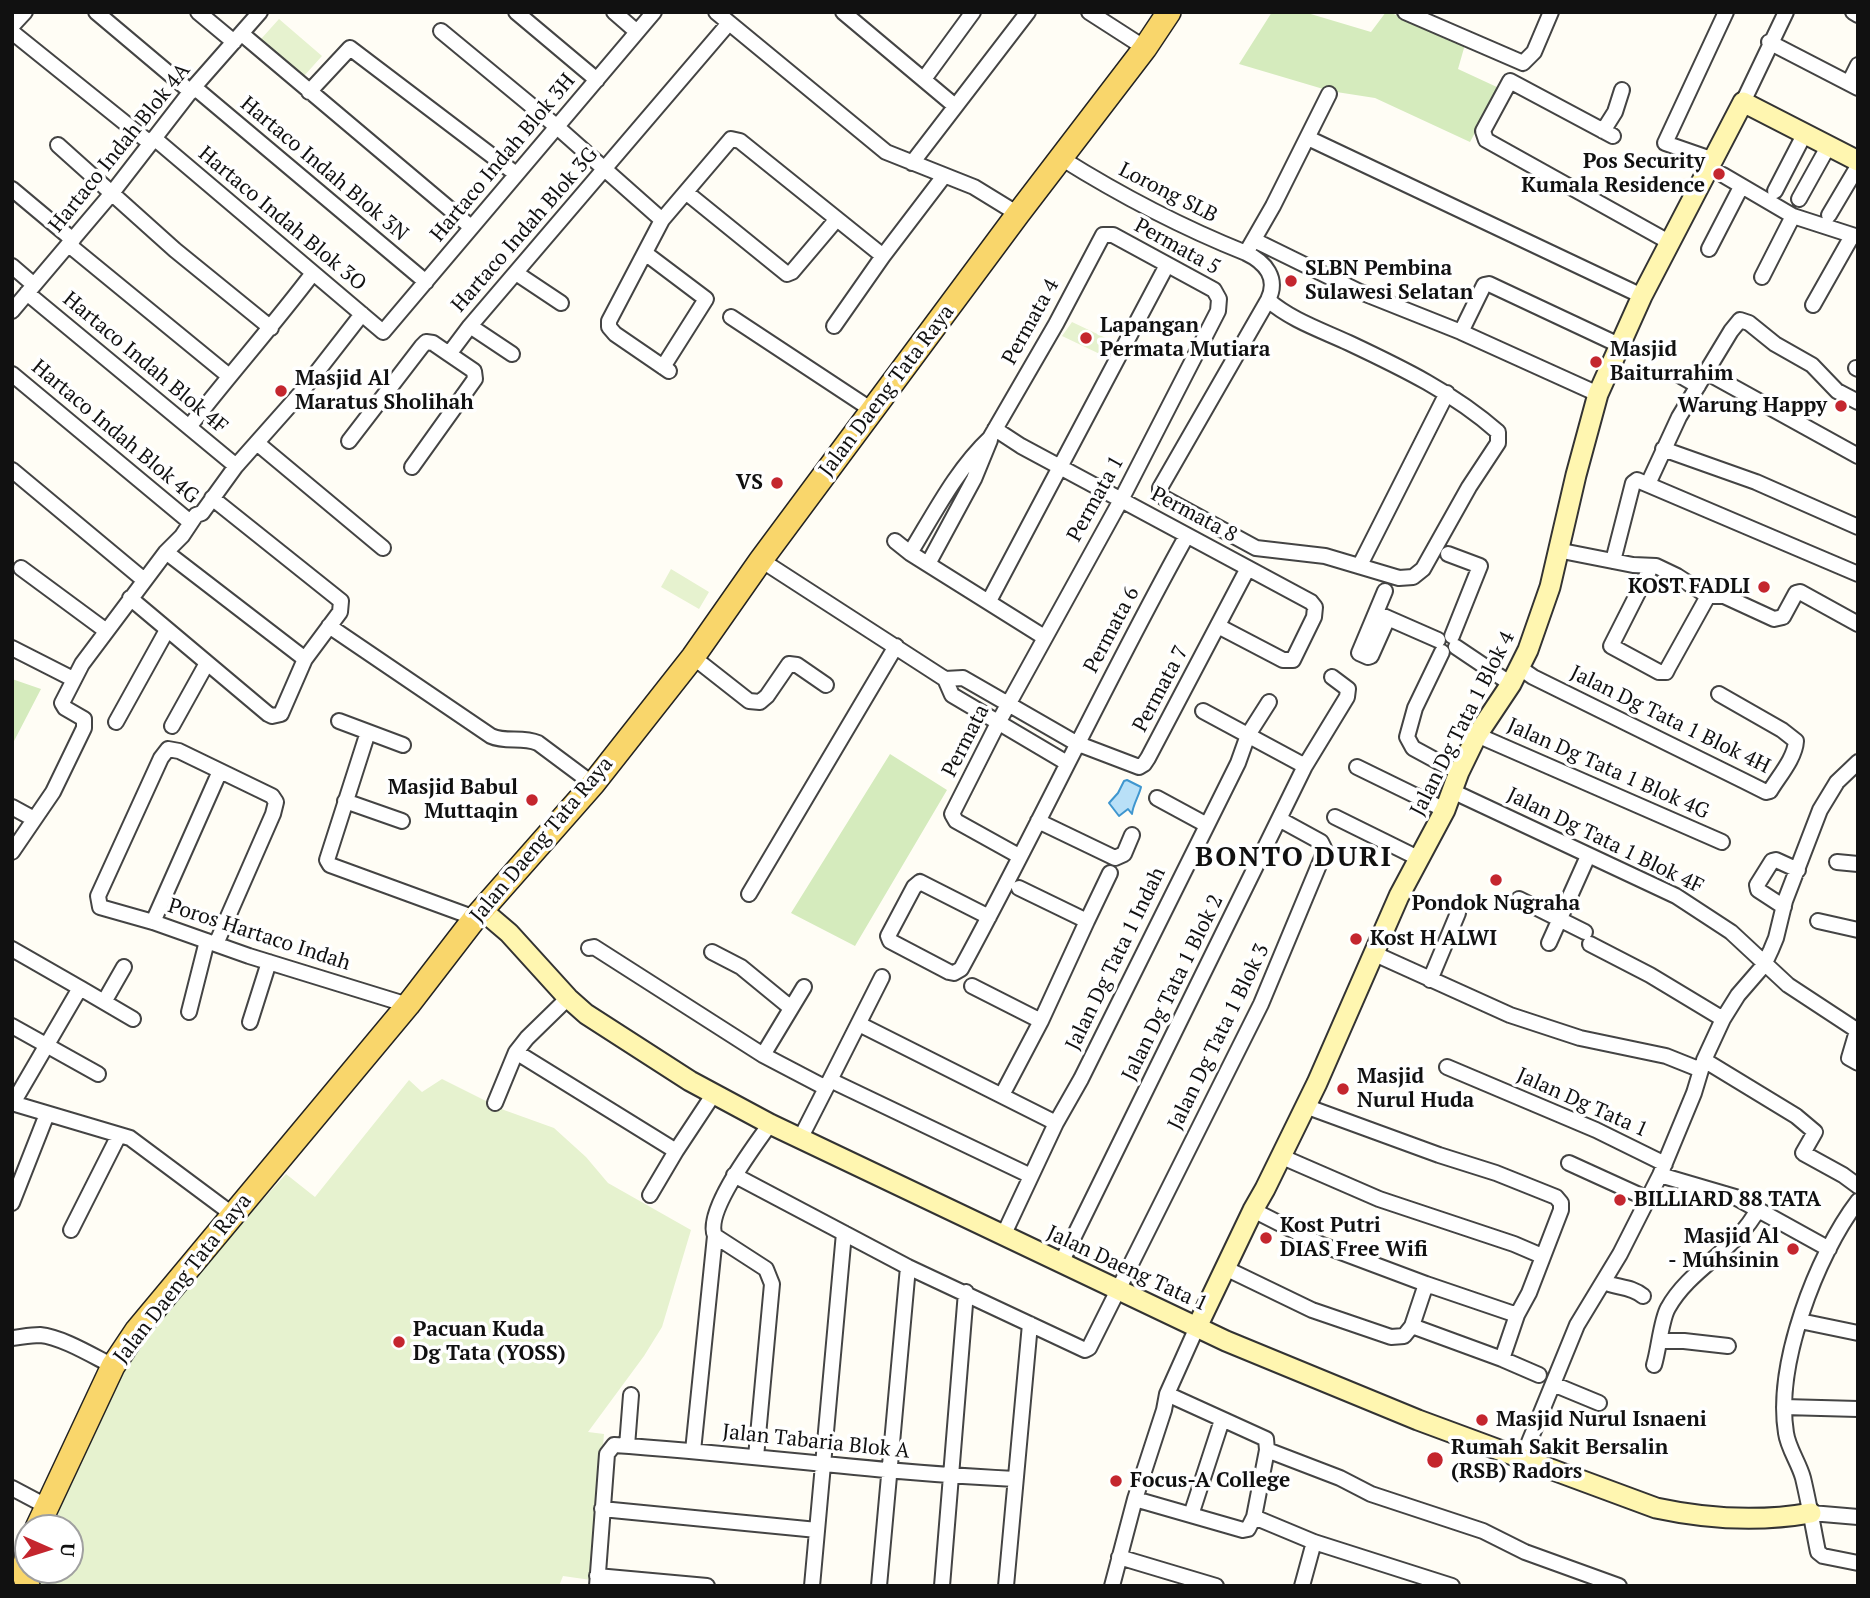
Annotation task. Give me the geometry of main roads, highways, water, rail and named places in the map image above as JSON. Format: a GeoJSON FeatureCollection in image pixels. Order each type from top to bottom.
{"type":"FeatureCollection","features":[{"type":"Feature","properties":{"kind":"main road","name":"Jalan Daeng Tata Raya"},"geometry":{"type":"LineString","coordinates":[[43,1514],[113,1366],[137,1330],[408,1005],[479,914],[593,784],[693,657],[761,560],[1145,48],[1169,12]]}},
{"type":"Feature","properties":{"kind":"water"},"geometry":{"type":"Polygon","coordinates":[[[1124,781],[1141,787],[1132,814],[1128,809],[1119,816],[1109,803],[1124,781]]]}},
{"type":"Feature","properties":{"kind":"place","name":"Pos Security Kumala Residence"},"geometry":{"type":"Point","coordinates":[1719,174]}},
{"type":"Feature","properties":{"kind":"place","name":"SLBN Pembina Sulawesi Selatan"},"geometry":{"type":"Point","coordinates":[1291,281]}},
{"type":"Feature","properties":{"kind":"place","name":"Lapangan Permata Mutiara"},"geometry":{"type":"Point","coordinates":[1086,338]}},
{"type":"Feature","properties":{"kind":"place","name":"Masjid Baiturrahim"},"geometry":{"type":"Point","coordinates":[1596,362]}},
{"type":"Feature","properties":{"kind":"place","name":"Masjid Al Maratus Sholihah"},"geometry":{"type":"Point","coordinates":[281,391]}},
{"type":"Feature","properties":{"kind":"place","name":"Warung Happy"},"geometry":{"type":"Point","coordinates":[1841,406]}},
{"type":"Feature","properties":{"kind":"place","name":"VS"},"geometry":{"type":"Point","coordinates":[777,483]}},
{"type":"Feature","properties":{"kind":"place","name":"KOST FADLI"},"geometry":{"type":"Point","coordinates":[1764,587]}},
{"type":"Feature","properties":{"kind":"place","name":"Masjid Babul Muttaqin"},"geometry":{"type":"Point","coordinates":[532,800]}},
{"type":"Feature","properties":{"kind":"place","name":"Pondok Nugraha"},"geometry":{"type":"Point","coordinates":[1496,880]}},
{"type":"Feature","properties":{"kind":"place","name":"Kost H ALWI"},"geometry":{"type":"Point","coordinates":[1356,939]}},
{"type":"Feature","properties":{"kind":"place","name":"Masjid Nurul Huda"},"geometry":{"type":"Point","coordinates":[1343,1089]}},
{"type":"Feature","properties":{"kind":"place","name":"BILLIARD 88 TATA"},"geometry":{"type":"Point","coordinates":[1620,1200]}},
{"type":"Feature","properties":{"kind":"place","name":"Kost Putri DIAS Free Wifi"},"geometry":{"type":"Point","coordinates":[1266,1238]}},
{"type":"Feature","properties":{"kind":"place","name":"Masjid Al - Muhsinin"},"geometry":{"type":"Point","coordinates":[1793,1249]}},
{"type":"Feature","properties":{"kind":"place","name":"Pacuan Kuda Dg Tata (YOSS)"},"geometry":{"type":"Point","coordinates":[399,1342]}},
{"type":"Feature","properties":{"kind":"place","name":"Masjid Nurul Isnaeni"},"geometry":{"type":"Point","coordinates":[1482,1420]}},
{"type":"Feature","properties":{"kind":"place","name":"Rumah Sakit Bersalin (RSB) Radors"},"geometry":{"type":"Point","coordinates":[1435,1460]}},
{"type":"Feature","properties":{"kind":"place","name":"Focus-A College"},"geometry":{"type":"Point","coordinates":[1116,1481]}},
{"type":"Feature","properties":{"kind":"district","name":"BONTO DURI"},"geometry":{"type":"Point","coordinates":[1294,858]}}]}
